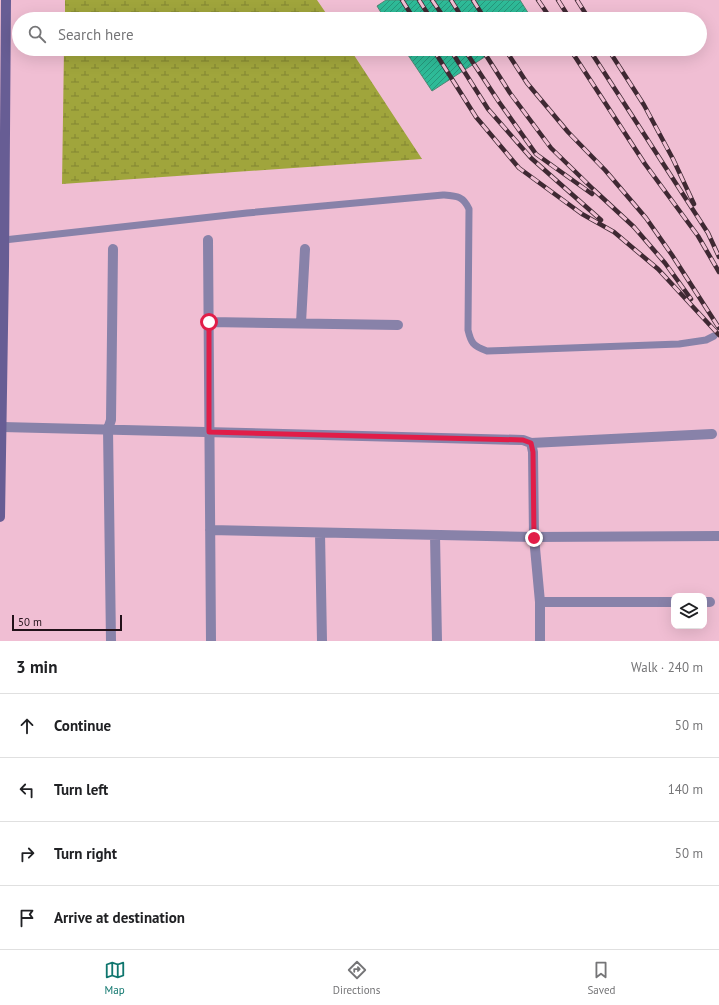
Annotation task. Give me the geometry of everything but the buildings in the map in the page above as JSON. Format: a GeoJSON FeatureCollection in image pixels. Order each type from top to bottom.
{"type":"FeatureCollection","features":[{"type":"Feature","properties":{"kind":"main road"},"geometry":{"type":"LineString","coordinates":[[0,517],[6,0]]}},
{"type":"Feature","properties":{"kind":"street"},"geometry":{"type":"LineString","coordinates":[[208,240],[211,641]]}},
{"type":"Feature","properties":{"kind":"street"},"geometry":{"type":"LineString","coordinates":[[111,641],[108,429],[112,420],[112,249]]}},
{"type":"Feature","properties":{"kind":"street"},"geometry":{"type":"LineString","coordinates":[[301,324],[305,249]]}},
{"type":"Feature","properties":{"kind":"street"},"geometry":{"type":"LineString","coordinates":[[209,322],[398,325]]}},
{"type":"Feature","properties":{"kind":"street"},"geometry":{"type":"LineString","coordinates":[[2,427],[513,439],[531,443],[712,434]]}},
{"type":"Feature","properties":{"kind":"street"},"geometry":{"type":"LineString","coordinates":[[531,443],[533,452],[534,538],[540,602],[540,641]]}},
{"type":"Feature","properties":{"kind":"street"},"geometry":{"type":"LineString","coordinates":[[210,530],[534,538],[719,536]]}},
{"type":"Feature","properties":{"kind":"street"},"geometry":{"type":"LineString","coordinates":[[320,533],[322,641]]}},
{"type":"Feature","properties":{"kind":"street"},"geometry":{"type":"LineString","coordinates":[[435,535],[437,641]]}},
{"type":"Feature","properties":{"kind":"street"},"geometry":{"type":"LineString","coordinates":[[540,602],[671,602]]}},
{"type":"Feature","properties":{"kind":"lane"},"geometry":{"type":"LineString","coordinates":[[4,240],[247,213],[443,195],[457,196],[466,201],[469,209],[468,330],[470,340],[476,347],[486,351],[679,344],[706,340],[714,336]]}},
{"type":"Feature","properties":{"kind":"green space"},"geometry":{"type":"Polygon","coordinates":[[[65,0],[317,0],[325,12],[65,12],[65,0]]]}},
{"type":"Feature","properties":{"kind":"green space"},"geometry":{"type":"Polygon","coordinates":[[[64,56],[355,56],[422,159],[62,184],[64,56]]]}},
{"type":"Feature","properties":{"kind":"railway"},"geometry":{"type":"LineString","coordinates":[[402,0],[410,12]]}},
{"type":"Feature","properties":{"kind":"railway"},"geometry":{"type":"LineString","coordinates":[[419,0],[427,12]]}},
{"type":"Feature","properties":{"kind":"railway"},"geometry":{"type":"LineString","coordinates":[[432,0],[440,12]]}},
{"type":"Feature","properties":{"kind":"railway"},"geometry":{"type":"LineString","coordinates":[[451,0],[459,12]]}},
{"type":"Feature","properties":{"kind":"railway"},"geometry":{"type":"LineString","coordinates":[[473,0],[481,12]]}},
{"type":"Feature","properties":{"kind":"railway"},"geometry":{"type":"LineString","coordinates":[[538,0],[546,12]]}},
{"type":"Feature","properties":{"kind":"railway"},"geometry":{"type":"LineString","coordinates":[[558,0],[566,12]]}},
{"type":"Feature","properties":{"kind":"railway"},"geometry":{"type":"LineString","coordinates":[[577,0],[585,12]]}},
{"type":"Feature","properties":{"kind":"railway"},"geometry":{"type":"LineString","coordinates":[[437,56],[476,117],[519,168],[582,214],[614,232],[658,269],[719,335]]}},
{"type":"Feature","properties":{"kind":"railway"},"geometry":{"type":"LineString","coordinates":[[454,56],[488,109],[531,158],[601,220]]}},
{"type":"Feature","properties":{"kind":"railway"},"geometry":{"type":"LineString","coordinates":[[469,56],[536,154],[592,194]]}},
{"type":"Feature","properties":{"kind":"railway"},"geometry":{"type":"LineString","coordinates":[[486,56],[510,93],[551,148],[634,227],[665,263],[691,299]]}},
{"type":"Feature","properties":{"kind":"railway"},"geometry":{"type":"LineString","coordinates":[[510,56],[527,83],[568,132],[605,170],[646,218],[672,255],[719,328]]}},
{"type":"Feature","properties":{"kind":"railway"},"geometry":{"type":"LineString","coordinates":[[575,56],[645,164],[698,236],[719,272]]}},
{"type":"Feature","properties":{"kind":"railway"},"geometry":{"type":"LineString","coordinates":[[594,56],[708,233],[719,257]]}},
{"type":"Feature","properties":{"kind":"railway"},"geometry":{"type":"LineString","coordinates":[[612,56],[644,105],[673,159],[694,204]]}},
{"type":"Feature","properties":{"kind":"route"},"geometry":{"type":"LineString","coordinates":[[209,322],[209,432],[523,440],[531,443],[533,452],[534,538]]}}]}
